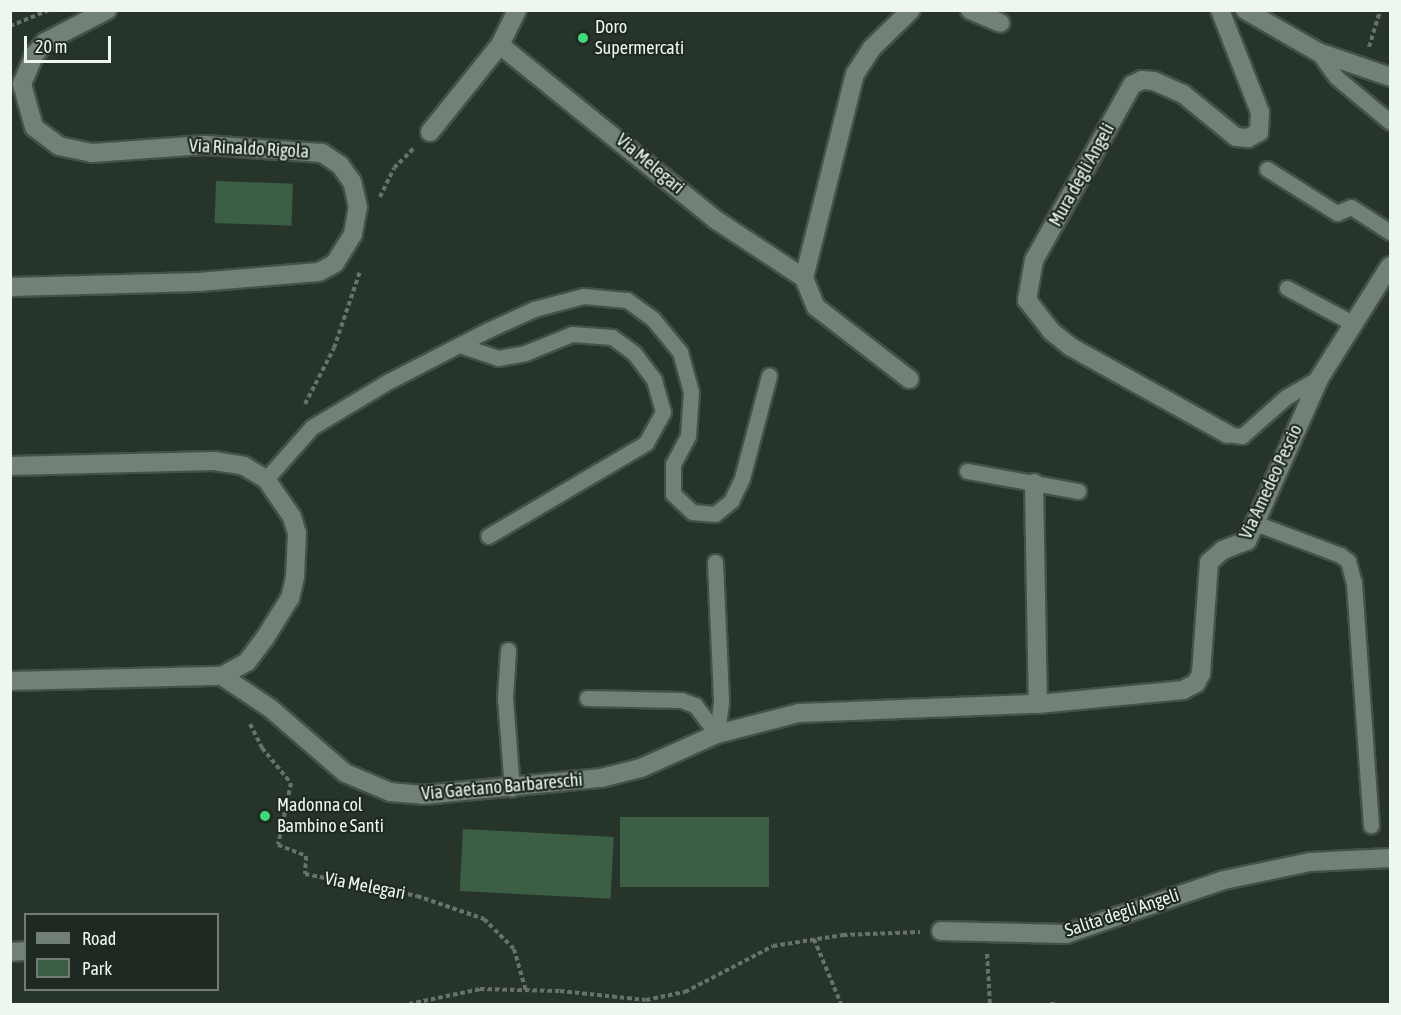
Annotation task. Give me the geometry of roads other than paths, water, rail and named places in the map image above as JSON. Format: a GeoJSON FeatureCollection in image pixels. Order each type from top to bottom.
{"type":"FeatureCollection","features":[{"type":"Feature","properties":{"kind":"street","name":"Via Rinaldo Rigola"},"geometry":{"type":"LineString","coordinates":[[10,286],[199,282],[319,272],[335,263],[353,234],[357,207],[352,182],[340,165],[322,153],[204,145],[92,153],[59,146],[33,127],[22,84],[35,54],[45,42],[107,10]]}},
{"type":"Feature","properties":{"kind":"street"},"geometry":{"type":"LineString","coordinates":[[430,132],[500,45],[517,10]]}},
{"type":"Feature","properties":{"kind":"street"},"geometry":{"type":"LineString","coordinates":[[909,379],[816,308],[804,278],[855,74],[872,48],[911,10]]}},
{"type":"Feature","properties":{"kind":"street"},"geometry":{"type":"LineString","coordinates":[[970,10],[1000,23]]}},
{"type":"Feature","properties":{"kind":"street","name":"Mura degli Angeli"},"geometry":{"type":"LineString","coordinates":[[1220,10],[1260,111],[1259,132],[1248,138],[1236,137],[1183,94],[1154,81],[1142,80],[1132,85],[1034,260],[1028,300],[1052,331],[1071,347],[1227,434]]}},
{"type":"Feature","properties":{"kind":"street"},"geometry":{"type":"LineString","coordinates":[[1245,10],[1318,52],[1390,77]]}},
{"type":"Feature","properties":{"kind":"street","name":"Via Melegari"},"geometry":{"type":"LineString","coordinates":[[500,45],[716,220],[804,278]]}},
{"type":"Feature","properties":{"kind":"street","name":"Via Amedeo Pescio"},"geometry":{"type":"LineString","coordinates":[[877,710],[1038,704],[1167,693],[1196,683],[1203,662],[1205,571],[1215,555],[1247,541],[1320,377],[1390,266]]}},
{"type":"Feature","properties":{"kind":"street"},"geometry":{"type":"LineString","coordinates":[[10,466],[214,461],[244,466],[266,479],[292,517],[298,552],[290,598],[266,638],[247,662],[222,676],[10,681]]}},
{"type":"Feature","properties":{"kind":"street"},"geometry":{"type":"LineString","coordinates":[[1034,483],[1038,704]]}},
{"type":"Feature","properties":{"kind":"street","name":"Via Gaetano Barbareschi"},"geometry":{"type":"LineString","coordinates":[[222,676],[244,689],[345,773],[364,784],[390,792],[423,795],[512,789],[601,778],[641,768],[717,734],[799,713],[877,710]]}},
{"type":"Feature","properties":{"kind":"street","name":"Salita degli Angeli"},"geometry":{"type":"LineString","coordinates":[[941,931],[1066,934],[1224,880],[1310,862],[1390,858]]}},
{"type":"Feature","properties":{"kind":"lane"},"geometry":{"type":"LineString","coordinates":[[1318,52],[1336,77],[1390,122]]}},
{"type":"Feature","properties":{"kind":"lane"},"geometry":{"type":"LineString","coordinates":[[1267,169],[1337,213],[1352,207],[1390,232]]}},
{"type":"Feature","properties":{"kind":"lane"},"geometry":{"type":"LineString","coordinates":[[1287,288],[1354,324]]}},
{"type":"Feature","properties":{"kind":"lane"},"geometry":{"type":"LineString","coordinates":[[266,479],[312,428],[388,381],[534,309],[583,296],[627,300],[653,319],[680,352],[691,392],[688,436],[673,464],[673,494],[692,512],[715,514],[731,501],[742,478],[769,376]]}},
{"type":"Feature","properties":{"kind":"lane"},"geometry":{"type":"LineString","coordinates":[[459,345],[498,358],[525,353],[572,334],[612,337],[634,354],[654,380],[663,412],[646,443],[488,536]]}},
{"type":"Feature","properties":{"kind":"lane"},"geometry":{"type":"LineString","coordinates":[[1227,434],[1242,436],[1286,397],[1320,377]]}},
{"type":"Feature","properties":{"kind":"lane"},"geometry":{"type":"LineString","coordinates":[[967,471],[1078,491]]}},
{"type":"Feature","properties":{"kind":"lane"},"geometry":{"type":"LineString","coordinates":[[1255,523],[1340,555],[1348,561],[1354,583],[1371,825]]}},
{"type":"Feature","properties":{"kind":"lane"},"geometry":{"type":"LineString","coordinates":[[715,562],[721,702],[717,734]]}},
{"type":"Feature","properties":{"kind":"lane"},"geometry":{"type":"LineString","coordinates":[[508,650],[505,698],[512,789]]}},
{"type":"Feature","properties":{"kind":"lane"},"geometry":{"type":"LineString","coordinates":[[587,698],[681,700],[695,705],[717,734]]}},
{"type":"Feature","properties":{"kind":"place","name":"Doro Supermercati"},"geometry":{"type":"Point","coordinates":[583,38]}},
{"type":"Feature","properties":{"kind":"place","name":"Madonna col Bambino e Santi"},"geometry":{"type":"Point","coordinates":[265,816]}}]}
